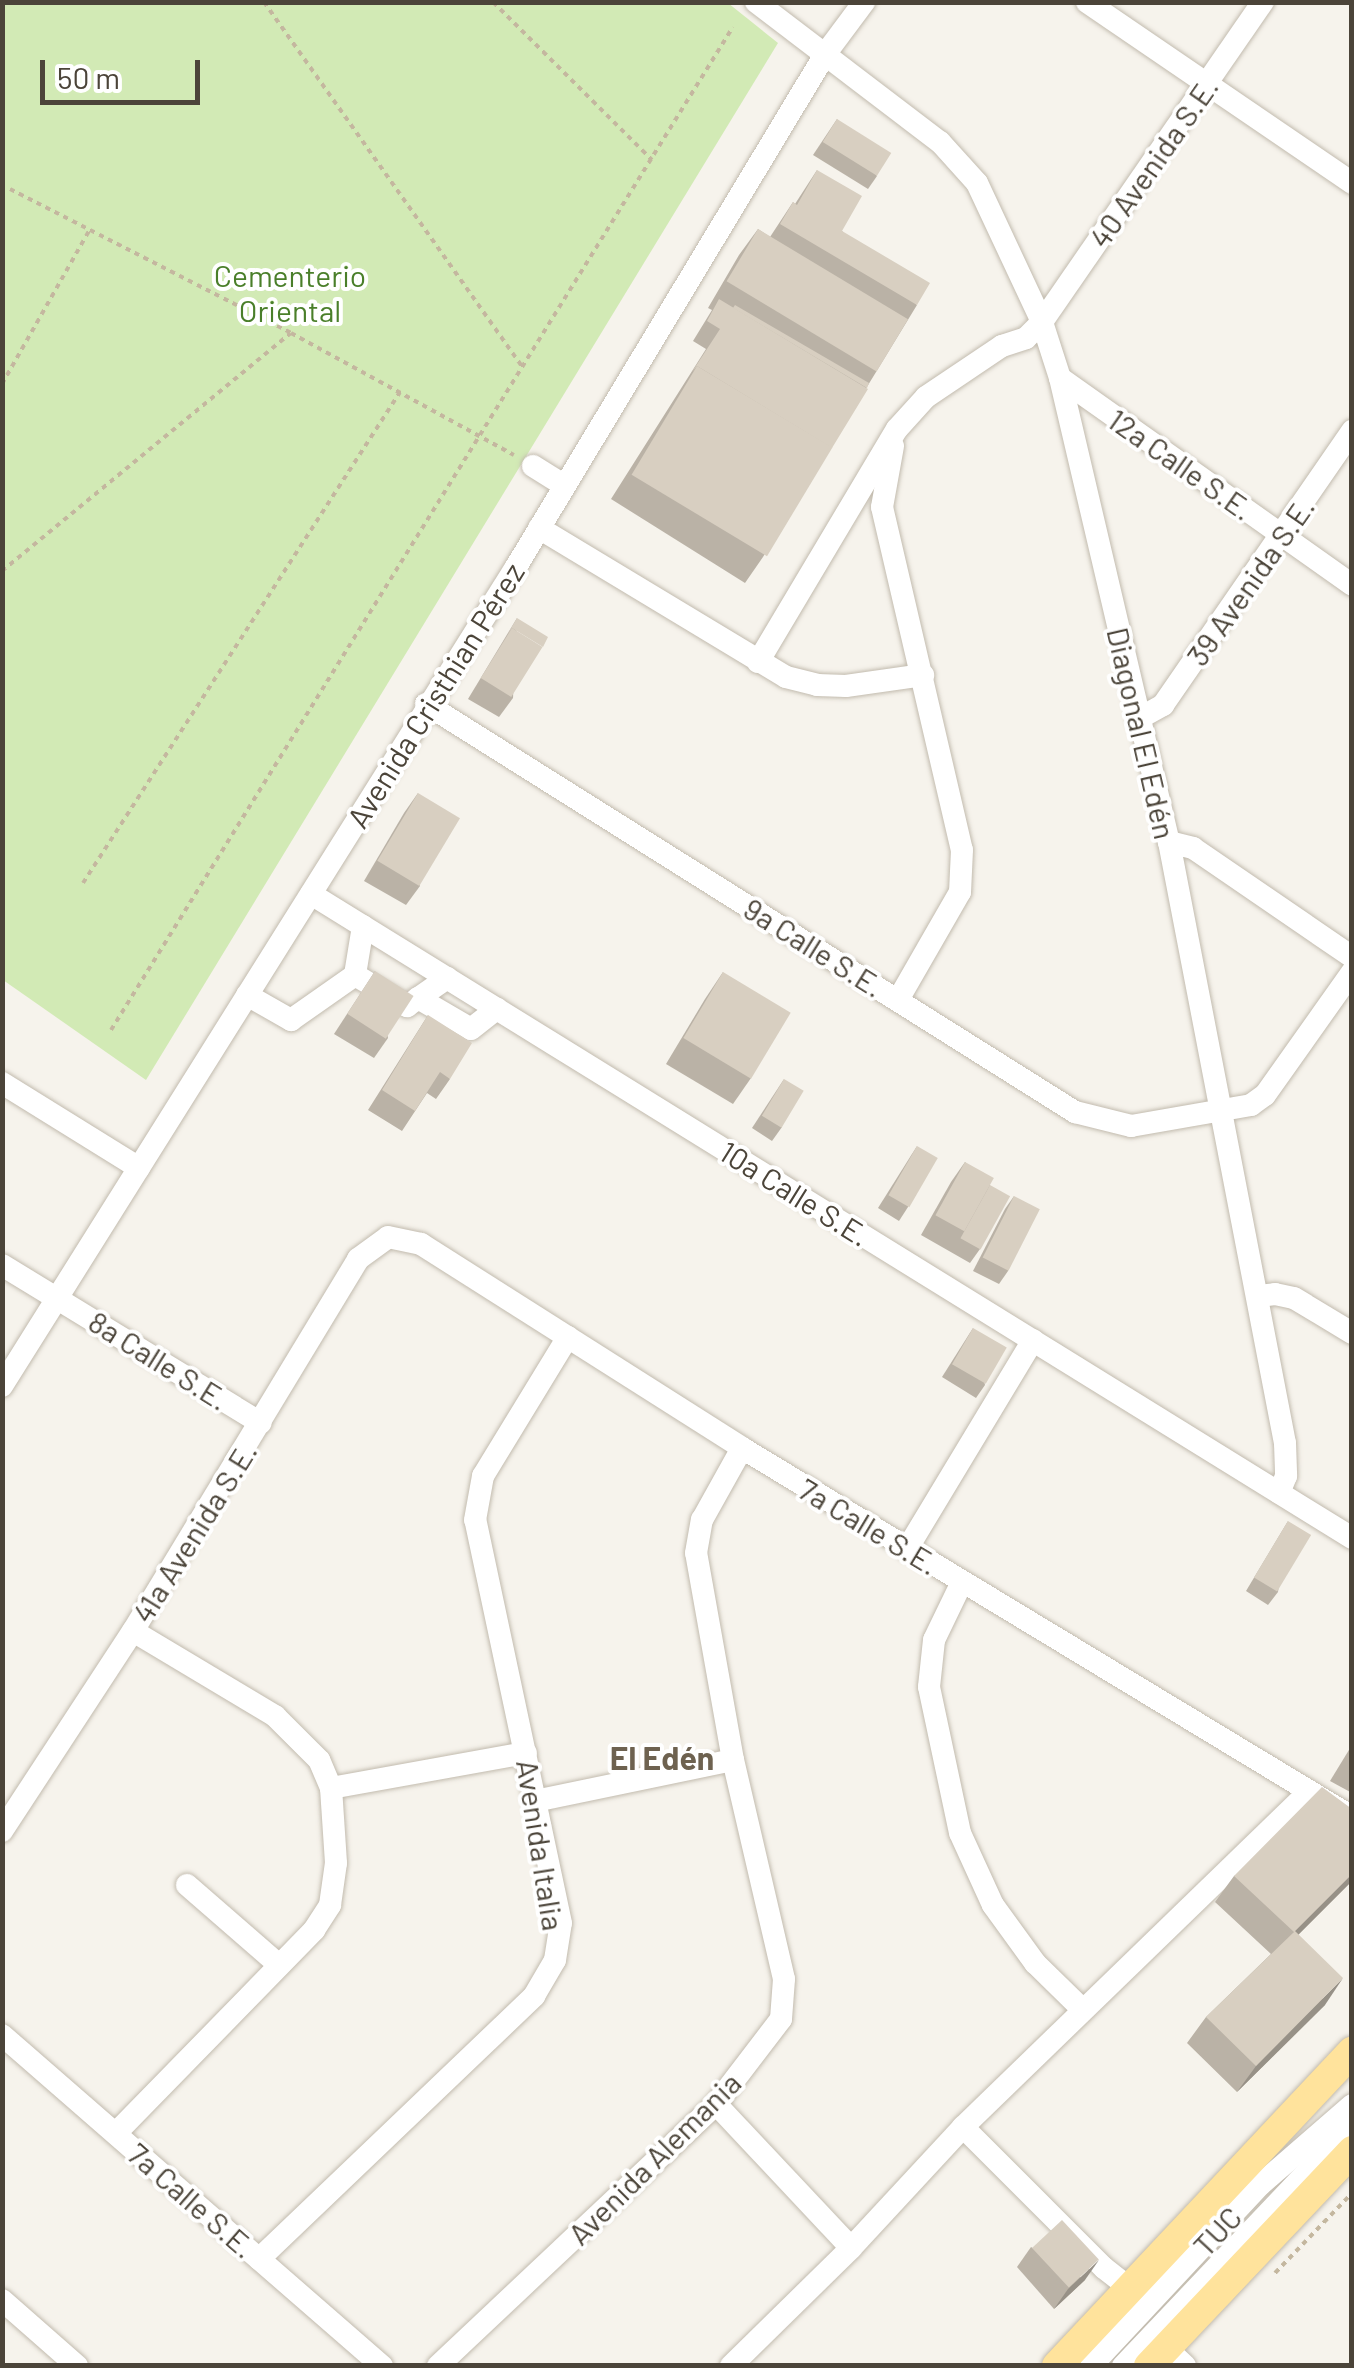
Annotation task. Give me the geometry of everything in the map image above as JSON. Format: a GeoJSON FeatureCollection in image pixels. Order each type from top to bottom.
{"type":"FeatureCollection","features":[{"type":"Feature","properties":{"kind":"main road"},"geometry":{"type":"LineString","coordinates":[[1057,2366],[1352,2052]]}},
{"type":"Feature","properties":{"kind":"main road"},"geometry":{"type":"LineString","coordinates":[[1167,2360],[1352,2152]]}},
{"type":"Feature","properties":{"kind":"street","name":"Diagonal El Edén"},"geometry":{"type":"LineString","coordinates":[[756,2],[940,142],[977,183],[1042,322],[1060,378],[1169,842],[1287,1458],[1279,1493]]}},
{"type":"Feature","properties":{"kind":"street","name":"Avenida Cristhian Pérez"},"geometry":{"type":"LineString","coordinates":[[2,1386],[539,528],[826,53],[864,2]]}},
{"type":"Feature","properties":{"kind":"street"},"geometry":{"type":"LineString","coordinates":[[1087,2],[1352,183]]}},
{"type":"Feature","properties":{"kind":"street","name":"40 Avenida S.E."},"geometry":{"type":"LineString","coordinates":[[1042,322],[1263,2]]}},
{"type":"Feature","properties":{"kind":"street"},"geometry":{"type":"LineString","coordinates":[[758,662],[898,430],[926,397],[1002,346],[1026,338],[1042,322]]}},
{"type":"Feature","properties":{"kind":"street","name":"12a Calle S.E."},"geometry":{"type":"LineString","coordinates":[[1060,378],[1352,585]]}},
{"type":"Feature","properties":{"kind":"street"},"geometry":{"type":"LineString","coordinates":[[898,430],[885,471],[882,507],[962,850],[960,892],[898,1000]]}},
{"type":"Feature","properties":{"kind":"street","name":"39 Avenida S.E."},"geometry":{"type":"LineString","coordinates":[[1138,719],[1163,705],[1352,432]]}},
{"type":"Feature","properties":{"kind":"street"},"geometry":{"type":"LineString","coordinates":[[533,466],[564,485]]}},
{"type":"Feature","properties":{"kind":"street"},"geometry":{"type":"LineString","coordinates":[[539,528],[786,676],[817,685],[846,686],[923,675]]}},
{"type":"Feature","properties":{"kind":"street","name":"9a Calle S.E."},"geometry":{"type":"LineString","coordinates":[[426,704],[1075,1112],[1131,1126],[1250,1105],[1265,1095],[1352,972]]}},
{"type":"Feature","properties":{"kind":"street"},"geometry":{"type":"LineString","coordinates":[[1169,842],[1192,848],[1352,957]]}},
{"type":"Feature","properties":{"kind":"street","name":"10a Calle S.E."},"geometry":{"type":"LineString","coordinates":[[311,894],[1279,1493]]}},
{"type":"Feature","properties":{"kind":"street"},"geometry":{"type":"LineString","coordinates":[[247,995],[291,1020],[355,975],[362,926]]}},
{"type":"Feature","properties":{"kind":"street"},"geometry":{"type":"LineString","coordinates":[[355,975],[407,1006],[446,978]]}},
{"type":"Feature","properties":{"kind":"street"},"geometry":{"type":"LineString","coordinates":[[418,998],[471,1028],[497,1009]]}},
{"type":"Feature","properties":{"kind":"street"},"geometry":{"type":"LineString","coordinates":[[2,1082],[139,1168]]}},
{"type":"Feature","properties":{"kind":"street","name":"7a Calle S.E."},"geometry":{"type":"LineString","coordinates":[[388,1237],[421,1244],[742,1448],[1352,1817]]}},
{"type":"Feature","properties":{"kind":"street","name":"41a Avenida S.E."},"geometry":{"type":"LineString","coordinates":[[2,1831],[133,1631],[358,1259],[388,1237]]}},
{"type":"Feature","properties":{"kind":"street","name":"8a Calle S.E."},"geometry":{"type":"LineString","coordinates":[[2,1266],[261,1422]]}},
{"type":"Feature","properties":{"kind":"street"},"geometry":{"type":"LineString","coordinates":[[1259,1296],[1294,1298],[1352,1333]]}},
{"type":"Feature","properties":{"kind":"street","name":"Avenida Italia"},"geometry":{"type":"LineString","coordinates":[[259,2259],[534,1996],[555,1960],[560,1924],[475,1520],[482,1476],[568,1337]]}},
{"type":"Feature","properties":{"kind":"street"},"geometry":{"type":"LineString","coordinates":[[908,1550],[1034,1340]]}},
{"type":"Feature","properties":{"kind":"street","name":"Avenida Alemania"},"geometry":{"type":"LineString","coordinates":[[438,2366],[716,2104],[780,2019],[784,1979],[733,1760],[696,1553],[702,1520],[742,1448]]}},
{"type":"Feature","properties":{"kind":"street"},"geometry":{"type":"LineString","coordinates":[[1279,1493],[1350,1533]]}},
{"type":"Feature","properties":{"kind":"street"},"geometry":{"type":"LineString","coordinates":[[962,1582],[934,1640],[929,1687],[960,1833],[993,1905],[1035,1963],[1083,2010]]}},
{"type":"Feature","properties":{"kind":"street"},"geometry":{"type":"LineString","coordinates":[[116,2133],[314,1930],[330,1904],[336,1864],[331,1788],[319,1760],[275,1716],[133,1631]]}},
{"type":"Feature","properties":{"kind":"street"},"geometry":{"type":"LineString","coordinates":[[331,1788],[526,1753]]}},
{"type":"Feature","properties":{"kind":"street"},"geometry":{"type":"LineString","coordinates":[[535,1801],[733,1760]]}},
{"type":"Feature","properties":{"kind":"street"},"geometry":{"type":"LineString","coordinates":[[731,2366],[852,2248],[963,2127],[1309,1792]]}},
{"type":"Feature","properties":{"kind":"street"},"geometry":{"type":"LineString","coordinates":[[187,1885],[279,1965]]}},
{"type":"Feature","properties":{"kind":"street","name":"7a Calle S.E."},"geometry":{"type":"LineString","coordinates":[[2,2035],[382,2366]]}},
{"type":"Feature","properties":{"kind":"street"},"geometry":{"type":"LineString","coordinates":[[716,2104],[852,2248]]}},
{"type":"Feature","properties":{"kind":"street","name":"TUC"},"geometry":{"type":"LineString","coordinates":[[1090,2366],[1260,2185],[1352,2104]]}},
{"type":"Feature","properties":{"kind":"street","name":"TUC"},"geometry":{"type":"LineString","coordinates":[[1123,2366],[1352,2126]]}},
{"type":"Feature","properties":{"kind":"street"},"geometry":{"type":"LineString","coordinates":[[963,2127],[1104,2268],[1130,2288]]}},
{"type":"Feature","properties":{"kind":"street"},"geometry":{"type":"LineString","coordinates":[[2,2300],[77,2366]]}},
{"type":"Feature","properties":{"kind":"path"},"geometry":{"type":"LineString","coordinates":[[264,2],[522,368]]}},
{"type":"Feature","properties":{"kind":"path"},"geometry":{"type":"LineString","coordinates":[[493,2],[652,160]]}},
{"type":"Feature","properties":{"kind":"path"},"geometry":{"type":"LineString","coordinates":[[111,1030],[734,27]]}},
{"type":"Feature","properties":{"kind":"path"},"geometry":{"type":"LineString","coordinates":[[10,189],[291,333],[533,466]]}},
{"type":"Feature","properties":{"kind":"path"},"geometry":{"type":"LineString","coordinates":[[2,384],[89,231]]}},
{"type":"Feature","properties":{"kind":"path"},"geometry":{"type":"LineString","coordinates":[[2,571],[291,333]]}},
{"type":"Feature","properties":{"kind":"path"},"geometry":{"type":"LineString","coordinates":[[84,883],[400,392]]}},
{"type":"Feature","properties":{"kind":"green space","name":"Cementerio Oriental"},"geometry":{"type":"Polygon","coordinates":[[[3,3],[728,3],[778,43],[146,1080],[3,980],[3,3]]]}},
{"type":"Feature","properties":{"kind":"building"},"geometry":{"type":"Polygon","coordinates":[[[837,119],[891,153],[877,176],[823,142],[837,119]]]}},
{"type":"Feature","properties":{"kind":"building"},"geometry":{"type":"Polygon","coordinates":[[[817,170],[862,196],[842,231],[930,283],[917,305],[780,224],[793,202],[797,205],[817,170]]]}},
{"type":"Feature","properties":{"kind":"building"},"geometry":{"type":"Polygon","coordinates":[[[758,229],[908,319],[877,371],[727,281],[758,229]]]}},
{"type":"Feature","properties":{"kind":"building"},"geometry":{"type":"Polygon","coordinates":[[[719,299],[868,389],[832,448],[697,366],[692,372],[720,329],[707,321],[719,299]]]}},
{"type":"Feature","properties":{"kind":"building"},"geometry":{"type":"Polygon","coordinates":[[[735,305],[869,383],[867,388],[733,308],[735,305]]]}},
{"type":"Feature","properties":{"kind":"building"},"geometry":{"type":"Polygon","coordinates":[[[697,366],[832,447],[767,556],[632,475],[697,366]]]}},
{"type":"Feature","properties":{"kind":"building"},"geometry":{"type":"Polygon","coordinates":[[[517,618],[548,637],[543,647],[512,628],[507,635],[517,618]]]}},
{"type":"Feature","properties":{"kind":"building"},"geometry":{"type":"Polygon","coordinates":[[[512,628],[543,647],[511,697],[481,678],[512,628]]]}},
{"type":"Feature","properties":{"kind":"building"},"geometry":{"type":"Polygon","coordinates":[[[418,793],[460,818],[419,886],[377,861],[418,793]]]}},
{"type":"Feature","properties":{"kind":"building"},"geometry":{"type":"Polygon","coordinates":[[[375,971],[414,996],[386,1039],[347,1014],[375,971]]]}},
{"type":"Feature","properties":{"kind":"building"},"geometry":{"type":"Polygon","coordinates":[[[723,972],[791,1013],[751,1079],[683,1038],[723,972]]]}},
{"type":"Feature","properties":{"kind":"building"},"geometry":{"type":"Polygon","coordinates":[[[428,1015],[472,1043],[450,1079],[440,1072],[415,1111],[382,1090],[428,1015]]]}},
{"type":"Feature","properties":{"kind":"building"},"geometry":{"type":"Polygon","coordinates":[[[784,1079],[804,1091],[782,1128],[762,1116],[784,1079]]]}},
{"type":"Feature","properties":{"kind":"building"},"geometry":{"type":"Polygon","coordinates":[[[917,1146],[938,1158],[909,1207],[888,1195],[917,1146]]]}},
{"type":"Feature","properties":{"kind":"building"},"geometry":{"type":"Polygon","coordinates":[[[965,1162],[994,1178],[964,1231],[935,1215],[965,1162]]]}},
{"type":"Feature","properties":{"kind":"building"},"geometry":{"type":"Polygon","coordinates":[[[990,1185],[1010,1196],[981,1250],[960,1238],[990,1185]]]}},
{"type":"Feature","properties":{"kind":"building"},"geometry":{"type":"Polygon","coordinates":[[[1014,1196],[1040,1209],[1009,1271],[983,1257],[1014,1196]]]}},
{"type":"Feature","properties":{"kind":"building"},"geometry":{"type":"Polygon","coordinates":[[[973,1328],[1007,1348],[986,1384],[952,1364],[973,1328]]]}},
{"type":"Feature","properties":{"kind":"building"},"geometry":{"type":"Polygon","coordinates":[[[1288,1521],[1311,1535],[1277,1591],[1254,1578],[1288,1521]]]}},
{"type":"Feature","properties":{"kind":"building"},"geometry":{"type":"Polygon","coordinates":[[[1322,1787],[1352,1809],[1352,1874],[1295,1931],[1343,1978],[1256,2066],[1206,2017],[1294,1932],[1234,1876],[1322,1787]]]}},
{"type":"Feature","properties":{"kind":"building"},"geometry":{"type":"Polygon","coordinates":[[[1062,2220],[1099,2259],[1069,2287],[1032,2248],[1062,2220]]]}},
{"type":"Feature","properties":{"kind":"district","name":"El Edén"},"geometry":{"type":"Point","coordinates":[662,1757]}}]}
